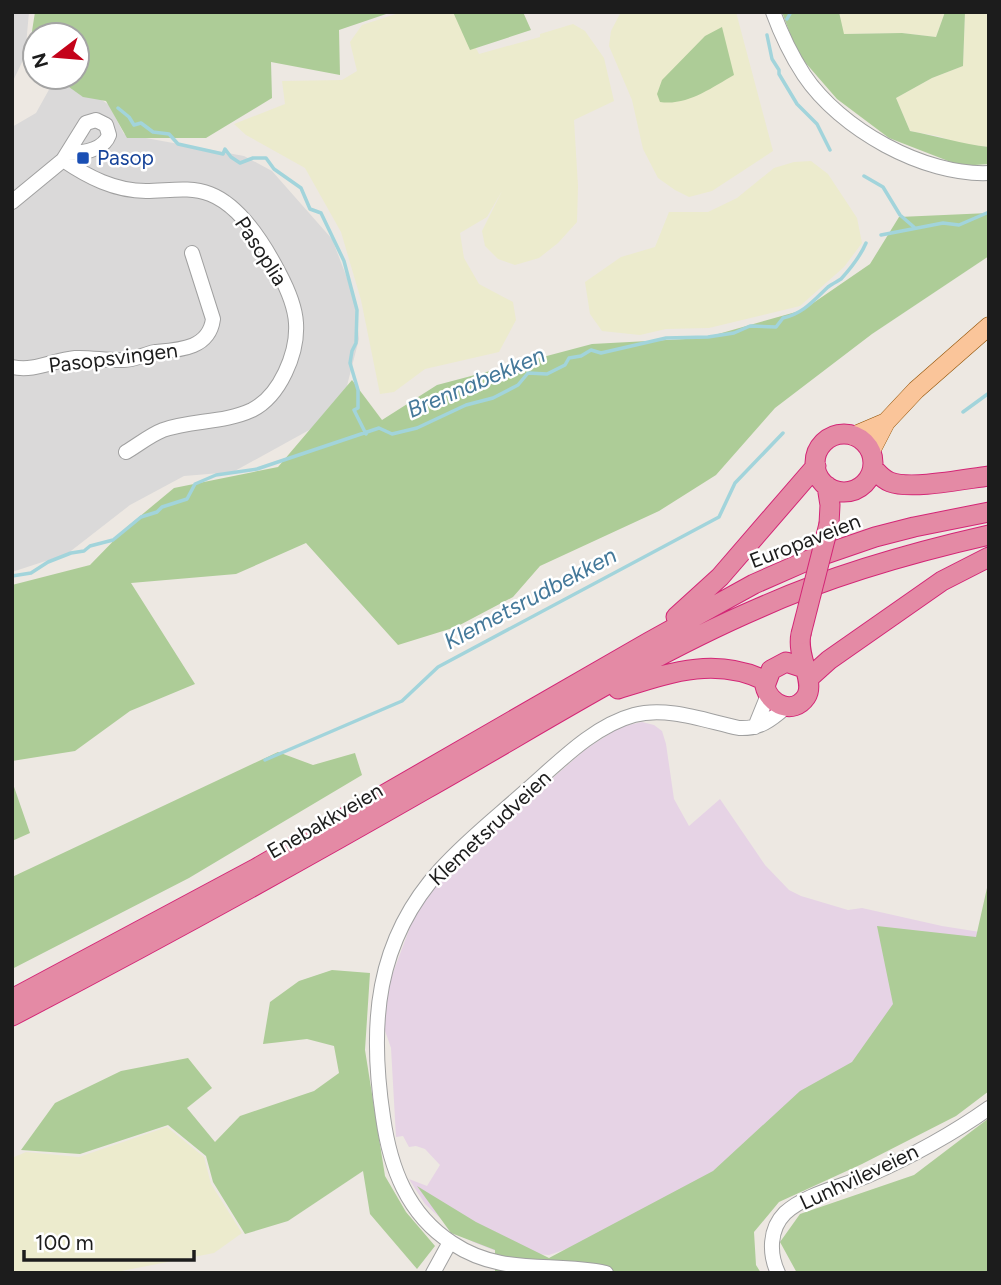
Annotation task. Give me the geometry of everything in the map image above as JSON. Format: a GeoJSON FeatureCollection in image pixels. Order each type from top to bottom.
{"type":"FeatureCollection","features":[{"type":"Feature","properties":{"kind":"highway"},"geometry":{"type":"LineString","coordinates":[[851,492],[836,491],[827,486],[820,479],[816,467],[818,452],[826,441],[839,435],[853,436],[862,441],[882,478],[892,483],[911,485],[989,476]]}},
{"type":"Feature","properties":{"kind":"highway"},"geometry":{"type":"LineString","coordinates":[[829,523],[851,492],[867,482],[872,460]]}},
{"type":"Feature","properties":{"kind":"highway"},"geometry":{"type":"LineString","coordinates":[[653,650],[816,467]]}},
{"type":"Feature","properties":{"kind":"highway"},"geometry":{"type":"LineString","coordinates":[[581,700],[661,675],[701,668],[746,672],[767,688],[779,705],[786,707],[798,704],[807,696],[801,636],[829,523],[827,486]]}},
{"type":"Feature","properties":{"kind":"highway","name":"Europaveien"},"geometry":{"type":"LineString","coordinates":[[653,650],[774,575],[875,537],[989,512]]}},
{"type":"Feature","properties":{"kind":"highway"},"geometry":{"type":"LineString","coordinates":[[653,650],[888,561],[989,535]]}},
{"type":"Feature","properties":{"kind":"highway"},"geometry":{"type":"LineString","coordinates":[[806,673],[829,660],[942,581],[989,556]]}},
{"type":"Feature","properties":{"kind":"highway"},"geometry":{"type":"LineString","coordinates":[[767,688],[771,670],[780,663],[801,636]]}},
{"type":"Feature","properties":{"kind":"highway","name":"Enebakkveien"},"geometry":{"type":"LineString","coordinates":[[12,1016],[281,872],[581,700],[653,650]]}},
{"type":"Feature","properties":{"kind":"highway","name":"Enebakkveien"},"geometry":{"type":"LineString","coordinates":[[12,999],[243,876],[653,650]]}},
{"type":"Feature","properties":{"kind":"highway"},"geometry":{"type":"LineString","coordinates":[[780,663],[793,663],[806,673]]}},
{"type":"Feature","properties":{"kind":"main road"},"geometry":{"type":"LineString","coordinates":[[853,436],[886,422],[943,364],[989,326]]}},
{"type":"Feature","properties":{"kind":"main road"},"geometry":{"type":"LineString","coordinates":[[872,460],[886,422]]}},
{"type":"Feature","properties":{"kind":"street"},"geometry":{"type":"LineString","coordinates":[[773,12],[786,44],[805,77],[857,127],[912,159],[968,173],[989,173]]}},
{"type":"Feature","properties":{"kind":"street","name":"Pasoplia"},"geometry":{"type":"LineString","coordinates":[[12,202],[65,157],[101,182],[119,189],[193,190],[221,199],[246,223],[271,258],[284,284],[295,317],[295,339],[287,366],[277,386],[262,403],[237,415],[163,430],[126,452]]}},
{"type":"Feature","properties":{"kind":"street","name":"Pasopsvingen"},"geometry":{"type":"LineString","coordinates":[[12,368],[32,369],[73,359],[132,359],[153,352],[183,349],[203,340],[212,328],[213,319],[192,253]]}},
{"type":"Feature","properties":{"kind":"street"},"geometry":{"type":"LineString","coordinates":[[755,727],[767,688]]}},
{"type":"Feature","properties":{"kind":"street"},"geometry":{"type":"LineString","coordinates":[[755,727],[769,722],[786,707]]}},
{"type":"Feature","properties":{"kind":"street","name":"Klemetsrudveien"},"geometry":{"type":"LineString","coordinates":[[606,1273],[532,1268],[504,1264],[478,1256],[450,1242],[423,1217],[399,1182],[389,1153],[381,1105],[376,1046],[376,1018],[380,994],[394,942],[431,880],[461,848],[590,737],[608,725],[634,715],[654,712],[738,727],[755,727]]}},
{"type":"Feature","properties":{"kind":"street","name":"Lunhvileveien"},"geometry":{"type":"LineString","coordinates":[[778,1273],[773,1258],[774,1230],[785,1214],[796,1205],[879,1171],[929,1145],[989,1108]]}},
{"type":"Feature","properties":{"kind":"street"},"geometry":{"type":"LineString","coordinates":[[433,1273],[450,1242]]}},
{"type":"Feature","properties":{"kind":"shaded area"},"geometry":{"type":"Polygon","coordinates":[[[12,12],[29,12],[28,21],[21,21],[21,64],[12,83],[12,12]]]}},
{"type":"Feature","properties":{"kind":"shaded area"},"geometry":{"type":"Polygon","coordinates":[[[48,91],[88,91],[109,105],[124,134],[244,156],[272,171],[332,239],[354,296],[359,339],[340,413],[233,472],[184,476],[130,505],[67,554],[12,572],[12,127],[36,113],[48,91]]]}},
{"type":"Feature","properties":{"kind":"shaded area"},"geometry":{"type":"Polygon","coordinates":[[[642,722],[654,725],[662,731],[674,799],[689,826],[720,799],[765,865],[789,890],[848,910],[862,908],[980,932],[989,941],[723,1178],[601,1237],[549,1255],[496,1251],[473,1242],[452,1229],[425,1204],[409,1179],[427,1186],[440,1165],[425,1149],[409,1147],[403,1136],[396,1137],[391,1048],[383,1025],[388,986],[412,922],[433,887],[454,864],[586,749],[620,727],[642,722]]]}},
{"type":"Feature","properties":{"kind":"green space"},"geometry":{"type":"Polygon","coordinates":[[[35,12],[392,12],[339,30],[340,75],[271,62],[272,98],[206,138],[127,138],[106,101],[83,97],[75,91],[91,91],[91,21],[34,21],[35,12]]]}},
{"type":"Feature","properties":{"kind":"green space"},"geometry":{"type":"Polygon","coordinates":[[[402,12],[457,12],[479,54],[540,37],[540,34],[573,24],[585,31],[604,58],[614,101],[574,120],[577,222],[558,243],[539,258],[515,265],[498,259],[485,246],[482,231],[502,191],[487,217],[460,233],[464,258],[479,284],[513,302],[516,320],[499,352],[425,369],[394,392],[380,394],[361,300],[341,232],[305,168],[246,135],[234,124],[285,104],[282,81],[342,80],[357,71],[350,42],[362,25],[402,12]]]}},
{"type":"Feature","properties":{"kind":"green space"},"geometry":{"type":"Polygon","coordinates":[[[453,12],[523,12],[531,30],[470,50],[453,12]]]}},
{"type":"Feature","properties":{"kind":"green space"},"geometry":{"type":"Polygon","coordinates":[[[621,12],[736,12],[773,151],[712,191],[689,197],[658,178],[643,149],[632,100],[609,46],[611,31],[621,12]]]}},
{"type":"Feature","properties":{"kind":"green space"},"geometry":{"type":"Polygon","coordinates":[[[782,12],[839,12],[844,34],[902,33],[936,37],[945,12],[965,12],[963,66],[932,78],[896,98],[910,131],[989,147],[989,164],[961,166],[889,138],[837,99],[797,53],[782,12]]]}},
{"type":"Feature","properties":{"kind":"green space"},"geometry":{"type":"Polygon","coordinates":[[[839,12],[945,12],[936,37],[902,33],[843,34],[839,12]]]}},
{"type":"Feature","properties":{"kind":"green space"},"geometry":{"type":"Polygon","coordinates":[[[965,12],[989,12],[989,147],[960,144],[938,136],[910,131],[896,98],[932,78],[963,66],[965,12]]]}},
{"type":"Feature","properties":{"kind":"green space"},"geometry":{"type":"Polygon","coordinates":[[[722,27],[734,75],[689,99],[660,102],[657,94],[662,80],[705,36],[722,27]]]}},
{"type":"Feature","properties":{"kind":"green space"},"geometry":{"type":"Polygon","coordinates":[[[811,161],[828,174],[857,218],[862,243],[844,267],[800,306],[709,328],[666,329],[640,335],[602,331],[590,314],[585,282],[621,257],[655,247],[669,212],[708,212],[737,198],[774,168],[794,162],[811,161]]]}},
{"type":"Feature","properties":{"kind":"green space"},"geometry":{"type":"Polygon","coordinates":[[[989,213],[989,256],[872,334],[775,408],[716,475],[659,511],[540,566],[513,597],[456,627],[398,645],[306,543],[236,574],[131,583],[195,684],[130,711],[75,751],[12,761],[12,585],[90,565],[127,527],[174,488],[278,467],[352,380],[382,420],[437,385],[592,344],[704,338],[803,310],[870,264],[899,217],[989,213]]]}},
{"type":"Feature","properties":{"kind":"green space"},"geometry":{"type":"Polygon","coordinates":[[[278,752],[313,765],[355,753],[362,775],[189,878],[12,969],[12,877],[278,752]]]}},
{"type":"Feature","properties":{"kind":"green space"},"geometry":{"type":"Polygon","coordinates":[[[12,781],[30,833],[12,841],[12,781]]]}},
{"type":"Feature","properties":{"kind":"green space"},"geometry":{"type":"Polygon","coordinates":[[[989,879],[989,1091],[956,1116],[779,1202],[754,1232],[756,1265],[761,1273],[495,1273],[495,1250],[451,1233],[417,1186],[476,1222],[549,1258],[713,1171],[800,1091],[852,1062],[893,1004],[877,926],[976,937],[989,879]]]}},
{"type":"Feature","properties":{"kind":"green space"},"geometry":{"type":"Polygon","coordinates":[[[332,970],[370,973],[365,1050],[385,1176],[406,1212],[435,1246],[417,1269],[370,1214],[363,1171],[288,1221],[245,1234],[213,1182],[206,1156],[168,1125],[80,1154],[21,1150],[55,1103],[121,1071],[188,1058],[212,1088],[187,1108],[215,1142],[240,1116],[314,1091],[339,1073],[334,1046],[307,1039],[263,1044],[270,1002],[299,981],[332,970]]]}},
{"type":"Feature","properties":{"kind":"green space"},"geometry":{"type":"Polygon","coordinates":[[[989,1118],[989,1273],[797,1273],[780,1242],[800,1214],[914,1175],[989,1118]]]}},
{"type":"Feature","properties":{"kind":"green space"},"geometry":{"type":"Polygon","coordinates":[[[167,1127],[204,1157],[211,1184],[242,1233],[214,1253],[111,1273],[12,1273],[12,1158],[26,1152],[79,1157],[167,1127]]]}},
{"type":"Feature","properties":{"kind":"waterway"},"geometry":{"type":"LineString","coordinates":[[787,19],[791,12]]}},
{"type":"Feature","properties":{"kind":"waterway"},"geometry":{"type":"LineString","coordinates":[[767,35],[772,59],[779,74],[797,104],[817,124],[830,150]]}},
{"type":"Feature","properties":{"kind":"waterway"},"geometry":{"type":"LineString","coordinates":[[118,108],[134,125],[141,123],[153,132],[169,134],[178,144],[223,154],[225,149],[240,163],[253,158],[266,158],[274,169],[301,188],[310,209],[321,213],[344,261],[357,310],[356,343],[350,363],[358,390],[358,408],[354,410],[366,434]]}},
{"type":"Feature","properties":{"kind":"waterway"},"geometry":{"type":"LineString","coordinates":[[864,176],[883,187],[900,215],[915,228]]}},
{"type":"Feature","properties":{"kind":"waterway","name":"Brennabekken"},"geometry":{"type":"LineString","coordinates":[[881,235],[943,223],[959,225],[989,212]]}},
{"type":"Feature","properties":{"kind":"waterway","name":"Brennabekken"},"geometry":{"type":"LineString","coordinates":[[12,576],[31,573],[48,562],[113,540],[141,517],[187,499],[195,484],[216,475],[257,469],[379,428],[392,434],[417,428],[466,405],[493,398],[518,385],[528,373],[547,374],[565,365],[569,358],[581,356],[591,350],[601,353],[666,338],[708,337],[734,333],[750,326],[776,327],[783,318],[802,310],[841,279],[866,243]]}},
{"type":"Feature","properties":{"kind":"waterway","name":"Klemetsrudbekken"},"geometry":{"type":"LineString","coordinates":[[963,412],[989,393]]}},
{"type":"Feature","properties":{"kind":"waterway","name":"Klemetsrudbekken"},"geometry":{"type":"LineString","coordinates":[[265,760],[402,701],[438,667],[719,517],[735,483],[783,433]]}},
{"type":"Feature","properties":{"kind":"place","name":"Pasop"},"geometry":{"type":"Point","coordinates":[83,158]}}]}
